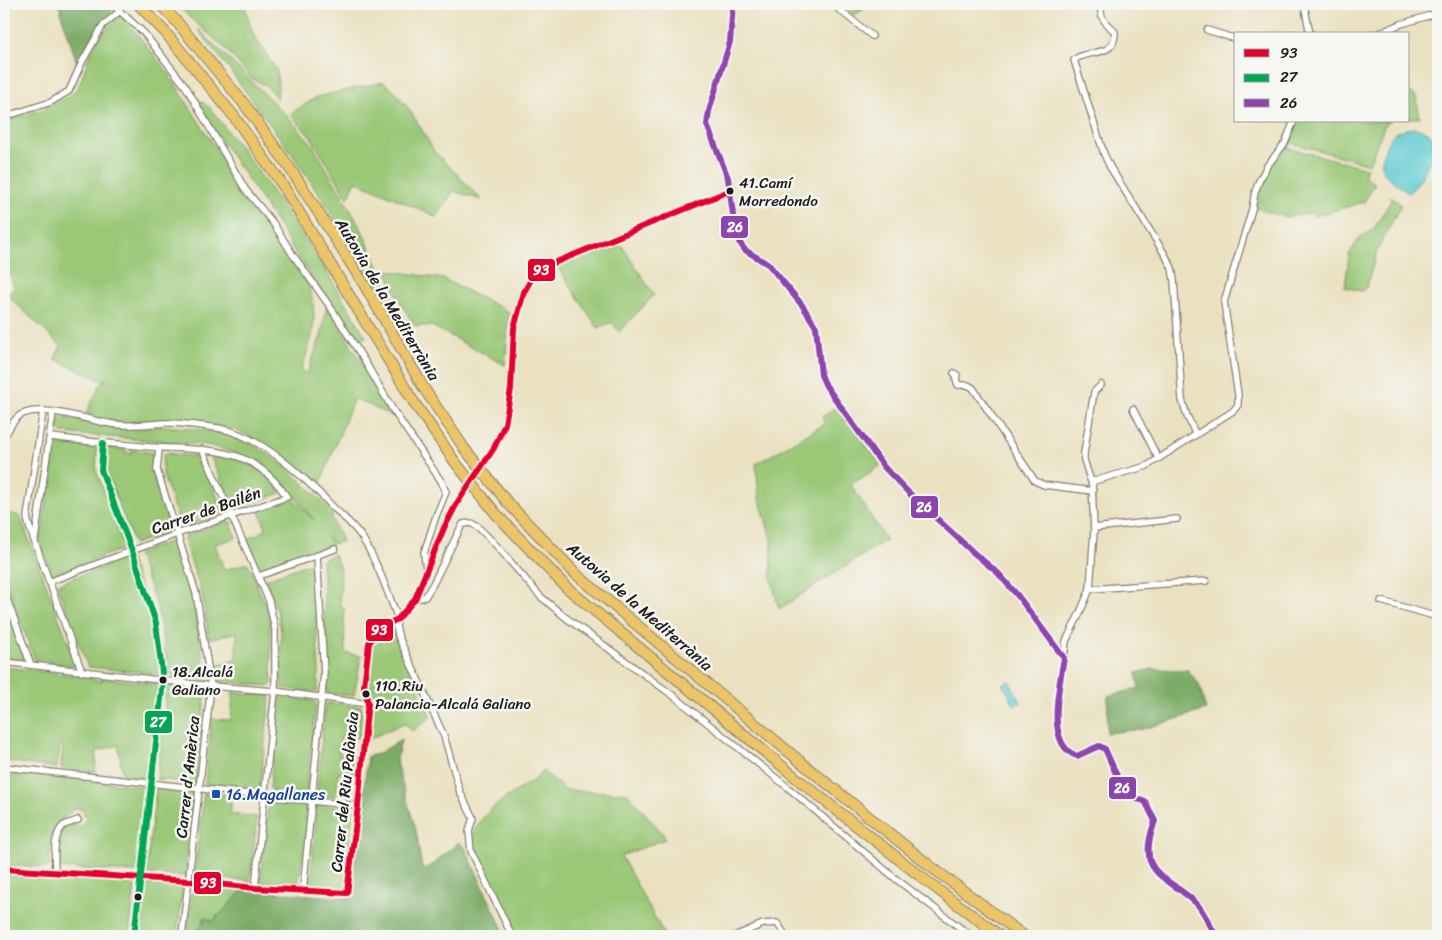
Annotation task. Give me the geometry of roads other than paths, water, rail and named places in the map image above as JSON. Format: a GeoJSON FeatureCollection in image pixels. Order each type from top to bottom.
{"type":"FeatureCollection","features":[{"type":"Feature","properties":{"kind":"highway","name":"Autovia de la Mediterrània"},"geometry":{"type":"LineString","coordinates":[[138,4],[166,32],[233,115],[282,184],[413,401],[455,462],[497,515],[566,587],[800,781],[929,883],[1000,936]]}},
{"type":"Feature","properties":{"kind":"highway","name":"Autovia de la Mediterrània"},"geometry":{"type":"LineString","coordinates":[[160,4],[245,105],[294,174],[365,286],[425,390],[464,448],[508,503],[577,575],[930,866],[1024,936]]}},
{"type":"Feature","properties":{"kind":"street"},"geometry":{"type":"LineString","coordinates":[[112,4],[144,33],[186,87],[245,189],[273,223],[293,255],[331,308],[393,410],[441,481],[446,492],[424,553],[426,572]]}},
{"type":"Feature","properties":{"kind":"street"},"geometry":{"type":"LineString","coordinates":[[733,4],[730,42],[709,112],[707,125],[728,178],[738,242],[745,250],[769,265],[816,327],[821,375],[826,386],[884,467],[908,492],[998,573],[1018,596],[1064,658]]}},
{"type":"Feature","properties":{"kind":"street"},"geometry":{"type":"LineString","coordinates":[[832,4],[872,36]]}},
{"type":"Feature","properties":{"kind":"street"},"geometry":{"type":"LineString","coordinates":[[1102,4],[1101,17],[1115,32],[1115,41],[1112,47],[1080,56],[1074,60],[1101,145],[1110,166],[1172,268],[1175,287],[1182,400],[1196,434]]}},
{"type":"Feature","properties":{"kind":"street"},"geometry":{"type":"LineString","coordinates":[[1304,4],[1310,32]]}},
{"type":"Feature","properties":{"kind":"street"},"geometry":{"type":"LineString","coordinates":[[4,118],[52,102],[69,91],[82,62],[103,26],[120,10]]}},
{"type":"Feature","properties":{"kind":"street"},"geometry":{"type":"LineString","coordinates":[[1382,32],[1438,13]]}},
{"type":"Feature","properties":{"kind":"street"},"geometry":{"type":"LineString","coordinates":[[1207,30],[1234,38]]}},
{"type":"Feature","properties":{"kind":"street"},"geometry":{"type":"LineString","coordinates":[[1092,488],[1094,481],[1100,478],[1141,469],[1233,411],[1238,405],[1224,302],[1252,209],[1255,192],[1267,166],[1285,143],[1294,122]]}},
{"type":"Feature","properties":{"kind":"street"},"geometry":{"type":"LineString","coordinates":[[512,936],[471,851],[469,831],[473,818],[460,792],[444,736],[399,638],[396,628],[398,620],[415,599],[444,528],[457,503],[494,448],[505,424],[511,389],[514,328],[524,292],[533,276],[549,265],[729,191]]}},
{"type":"Feature","properties":{"kind":"street"},"geometry":{"type":"LineString","coordinates":[[954,373],[957,375],[958,385],[968,385],[973,388],[1035,480],[1044,485],[1092,488]]}},
{"type":"Feature","properties":{"kind":"street"},"geometry":{"type":"LineString","coordinates":[[1101,385],[1094,392],[1084,453],[1084,460],[1092,488],[1094,528],[1090,588],[1079,616],[1066,640],[1056,718],[1058,733],[1061,742],[1072,754],[1077,756],[1099,746],[1105,749],[1126,796],[1145,801],[1155,821],[1150,835],[1148,851],[1153,868],[1162,878],[1198,904],[1216,936]]}},
{"type":"Feature","properties":{"kind":"street"},"geometry":{"type":"LineString","coordinates":[[1133,408],[1158,458]]}},
{"type":"Feature","properties":{"kind":"street"},"geometry":{"type":"LineString","coordinates":[[44,411],[28,517],[29,526],[51,581],[82,672]]}},
{"type":"Feature","properties":{"kind":"street"},"geometry":{"type":"LineString","coordinates":[[4,437],[19,416],[25,412],[44,411],[112,424],[139,425],[167,422],[219,428],[240,434],[273,455],[318,492],[358,533],[379,571],[398,620]]}},
{"type":"Feature","properties":{"kind":"street"},"geometry":{"type":"LineString","coordinates":[[35,538],[53,412]]}},
{"type":"Feature","properties":{"kind":"street"},"geometry":{"type":"LineString","coordinates":[[50,437],[159,448],[202,449],[259,576],[274,615],[275,691],[255,888]]}},
{"type":"Feature","properties":{"kind":"street"},"geometry":{"type":"LineString","coordinates":[[104,443],[100,470],[132,551],[156,623],[164,681],[134,936]]}},
{"type":"Feature","properties":{"kind":"street","name":"Carrer d'Amèrica"},"geometry":{"type":"LineString","coordinates":[[159,448],[157,470],[196,593],[211,686],[182,936]]}},
{"type":"Feature","properties":{"kind":"street","name":"Carrer de Bailén"},"geometry":{"type":"LineString","coordinates":[[51,581],[177,534],[287,497],[273,478],[248,461],[215,450],[202,449]]}},
{"type":"Feature","properties":{"kind":"street"},"geometry":{"type":"LineString","coordinates":[[1094,528],[1177,519]]}},
{"type":"Feature","properties":{"kind":"street"},"geometry":{"type":"LineString","coordinates":[[415,599],[425,597],[463,524],[471,523],[478,527],[540,596],[565,617],[675,698],[786,786],[896,879],[972,936]]}},
{"type":"Feature","properties":{"kind":"street"},"geometry":{"type":"LineString","coordinates":[[259,576],[335,549]]}},
{"type":"Feature","properties":{"kind":"street"},"geometry":{"type":"LineString","coordinates":[[4,869],[303,891],[324,673],[317,556]]}},
{"type":"Feature","properties":{"kind":"street"},"geometry":{"type":"LineString","coordinates":[[1090,588],[1206,581]]}},
{"type":"Feature","properties":{"kind":"street"},"geometry":{"type":"LineString","coordinates":[[4,591],[31,665]]}},
{"type":"Feature","properties":{"kind":"street"},"geometry":{"type":"LineString","coordinates":[[1381,601],[1438,617]]}},
{"type":"Feature","properties":{"kind":"street","name":"Carrer del Riu Palància"},"geometry":{"type":"LineString","coordinates":[[303,891],[347,893],[368,704],[364,686],[369,644],[377,632],[387,624],[398,620]]}},
{"type":"Feature","properties":{"kind":"street"},"geometry":{"type":"LineString","coordinates":[[4,662],[164,681],[275,691],[368,704]]}},
{"type":"Feature","properties":{"kind":"street"},"geometry":{"type":"LineString","coordinates":[[4,767],[358,806]]}},
{"type":"Feature","properties":{"kind":"street"},"geometry":{"type":"LineString","coordinates":[[55,873],[55,843],[58,835],[64,826],[78,820]]}},
{"type":"Feature","properties":{"kind":"street"},"geometry":{"type":"LineString","coordinates":[[735,936],[764,924],[777,923],[786,936]]}},
{"type":"Feature","properties":{"kind":"water"},"geometry":{"type":"Polygon","coordinates":[[[1414,128],[1429,133],[1433,146],[1428,165],[1413,189],[1408,193],[1392,181],[1384,172],[1382,159],[1387,144],[1396,132],[1414,128]]]}},
{"type":"Feature","properties":{"kind":"water"},"geometry":{"type":"Polygon","coordinates":[[[1009,681],[1021,702],[1014,705],[1003,684],[1009,681]]]}},
{"type":"Feature","properties":{"kind":"place","name":"41.Camí Morredondo"},"geometry":{"type":"Point","coordinates":[730,191]}},
{"type":"Feature","properties":{"kind":"place","name":"18.Alcalá Galiano"},"geometry":{"type":"Point","coordinates":[163,680]}},
{"type":"Feature","properties":{"kind":"place","name":"110.Riu Palancia-Alcalá Galiano"},"geometry":{"type":"Point","coordinates":[366,694]}},
{"type":"Feature","properties":{"kind":"place","name":"16.Magallanes"},"geometry":{"type":"Point","coordinates":[216,794]}}]}
